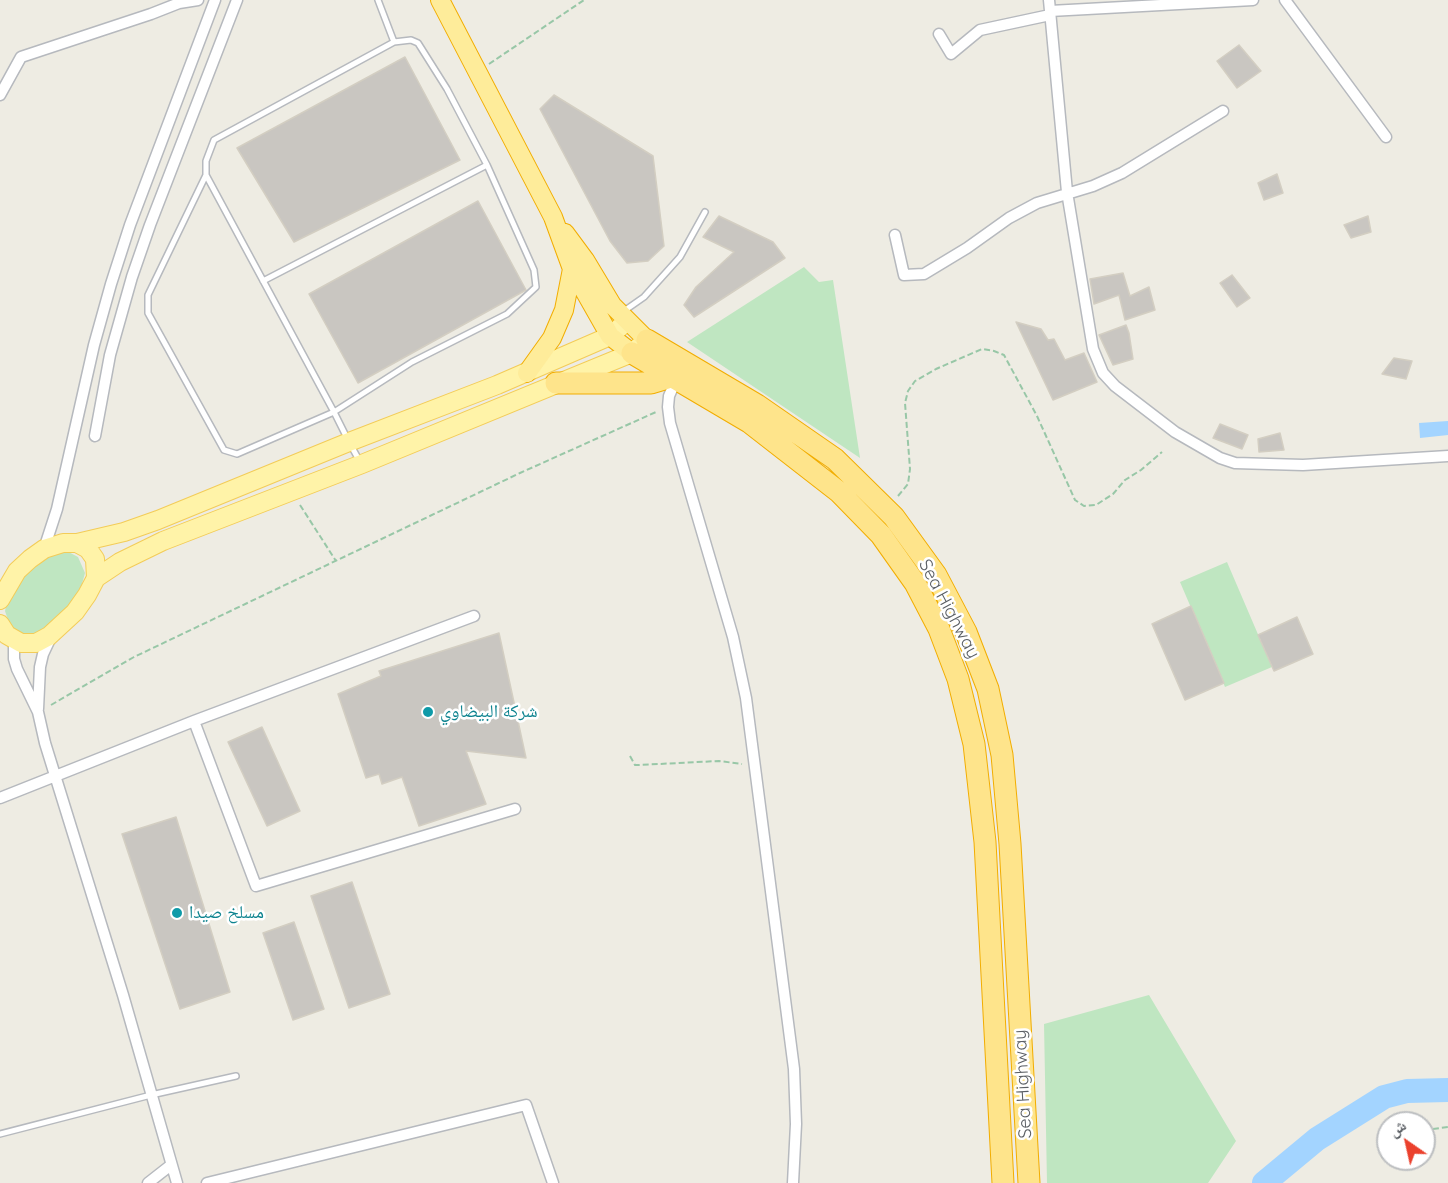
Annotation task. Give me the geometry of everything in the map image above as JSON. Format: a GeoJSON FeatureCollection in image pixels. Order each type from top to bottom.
{"type":"FeatureCollection","features":[{"type":"Feature","properties":{"kind":"highway"},"geometry":{"type":"LineString","coordinates":[[440,0],[553,218],[572,269],[610,336],[639,347]]}},
{"type":"Feature","properties":{"kind":"highway","name":"Sea Highway"},"geometry":{"type":"LineString","coordinates":[[553,218],[585,260],[639,347],[673,379],[749,422],[839,492],[880,535],[915,583],[939,629],[958,679],[974,744],[985,842],[1003,1183]]}},
{"type":"Feature","properties":{"kind":"highway"},"geometry":{"type":"LineString","coordinates":[[527,373],[552,338],[564,310],[572,269]]}},
{"type":"Feature","properties":{"kind":"highway","name":"Sea Highway"},"geometry":{"type":"LineString","coordinates":[[639,347],[757,405],[835,459],[894,517],[936,575],[966,633],[988,689],[1002,755],[1010,844],[1029,1183]]}},
{"type":"Feature","properties":{"kind":"highway"},"geometry":{"type":"LineString","coordinates":[[556,383],[651,383],[673,379]]}},
{"type":"Feature","properties":{"kind":"main road"},"geometry":{"type":"LineString","coordinates":[[1,596],[23,564],[44,549],[63,543],[77,543],[124,532],[158,520],[527,373],[610,336],[623,318]]}},
{"type":"Feature","properties":{"kind":"main road"},"geometry":{"type":"LineString","coordinates":[[5,634],[28,644],[36,643],[54,632],[75,612],[96,578],[120,562],[163,541],[362,464],[639,347]]}},
{"type":"Feature","properties":{"kind":"main road"},"geometry":{"type":"LineString","coordinates":[[77,543],[92,554],[97,565],[96,578]]}},
{"type":"Feature","properties":{"kind":"street"},"geometry":{"type":"LineString","coordinates":[[0,95],[21,57],[178,3],[198,0]]}},
{"type":"Feature","properties":{"kind":"street"},"geometry":{"type":"LineString","coordinates":[[44,549],[57,508],[94,345],[111,284],[130,225],[215,0]]}},
{"type":"Feature","properties":{"kind":"street"},"geometry":{"type":"LineString","coordinates":[[95,436],[110,356],[135,268],[237,0]]}},
{"type":"Feature","properties":{"kind":"street"},"geometry":{"type":"LineString","coordinates":[[939,33],[951,54],[980,30],[1050,9],[1253,0]]}},
{"type":"Feature","properties":{"kind":"street"},"geometry":{"type":"LineString","coordinates":[[1285,0],[1386,136]]}},
{"type":"Feature","properties":{"kind":"street"},"geometry":{"type":"LineString","coordinates":[[1050,9],[1067,192],[1097,361],[1103,373],[1115,387],[1174,432],[1220,458],[1235,463],[1303,465],[1448,456]]}},
{"type":"Feature","properties":{"kind":"street"},"geometry":{"type":"LineString","coordinates":[[895,234],[904,275],[924,274],[1037,202],[1093,186],[1122,173],[1223,111]]}},
{"type":"Feature","properties":{"kind":"street"},"geometry":{"type":"LineString","coordinates":[[673,379],[668,407],[670,423],[733,637],[746,698],[794,1069],[796,1124],[793,1183]]}},
{"type":"Feature","properties":{"kind":"street"},"geometry":{"type":"LineString","coordinates":[[0,798],[194,721],[474,616]]}},
{"type":"Feature","properties":{"kind":"street"},"geometry":{"type":"LineString","coordinates":[[38,712],[40,667],[54,632]]}},
{"type":"Feature","properties":{"kind":"street"},"geometry":{"type":"LineString","coordinates":[[5,634],[16,669],[38,712],[177,1183]]}},
{"type":"Feature","properties":{"kind":"street"},"geometry":{"type":"LineString","coordinates":[[194,721],[256,886],[514,809]]}},
{"type":"Feature","properties":{"kind":"street"},"geometry":{"type":"LineString","coordinates":[[207,1183],[526,1106],[553,1183]]}},
{"type":"Feature","properties":{"kind":"street"},"geometry":{"type":"LineString","coordinates":[[148,1183],[171,1165]]}},
{"type":"Feature","properties":{"kind":"lane"},"geometry":{"type":"LineString","coordinates":[[378,0],[394,42]]}},
{"type":"Feature","properties":{"kind":"lane"},"geometry":{"type":"LineString","coordinates":[[411,39],[418,43],[447,88],[487,165],[534,270],[536,287],[507,314],[412,362],[334,412],[237,454],[224,450],[148,313],[148,295],[206,175],[206,161],[214,141],[394,42],[411,39]]}},
{"type":"Feature","properties":{"kind":"lane"},"geometry":{"type":"LineString","coordinates":[[263,281],[487,165]]}},
{"type":"Feature","properties":{"kind":"lane"},"geometry":{"type":"LineString","coordinates":[[206,175],[362,464]]}},
{"type":"Feature","properties":{"kind":"lane"},"geometry":{"type":"LineString","coordinates":[[623,318],[680,257],[705,212]]}},
{"type":"Feature","properties":{"kind":"lane"},"geometry":{"type":"LineString","coordinates":[[0,1134],[151,1095],[236,1076]]}},
{"type":"Feature","properties":{"kind":"path"},"geometry":{"type":"LineString","coordinates":[[477,72],[584,0]]}},
{"type":"Feature","properties":{"kind":"path"},"geometry":{"type":"LineString","coordinates":[[884,507],[908,484],[910,469],[905,402],[908,391],[915,381],[936,369],[982,349],[1004,355],[1037,416],[1075,500],[1084,506],[1096,504],[1113,494],[1125,480],[1162,452]]}},
{"type":"Feature","properties":{"kind":"path"},"geometry":{"type":"LineString","coordinates":[[38,712],[134,657],[520,473],[668,407]]}},
{"type":"Feature","properties":{"kind":"path"},"geometry":{"type":"LineString","coordinates":[[292,492],[336,561]]}},
{"type":"Feature","properties":{"kind":"path"},"geometry":{"type":"LineString","coordinates":[[630,756],[635,765],[719,761],[755,768]]}},
{"type":"Feature","properties":{"kind":"green space"},"geometry":{"type":"Polygon","coordinates":[[[804,267],[819,282],[833,280],[860,458],[687,342],[804,267]]]}},
{"type":"Feature","properties":{"kind":"green space"},"geometry":{"type":"Polygon","coordinates":[[[61,548],[78,557],[85,573],[82,584],[67,612],[40,635],[24,636],[10,626],[5,611],[9,594],[32,567],[61,548]]]}},
{"type":"Feature","properties":{"kind":"green space"},"geometry":{"type":"Polygon","coordinates":[[[1227,562],[1272,667],[1225,687],[1180,582],[1227,562]]]}},
{"type":"Feature","properties":{"kind":"green space"},"geometry":{"type":"Polygon","coordinates":[[[1149,995],[1236,1141],[1208,1183],[1047,1183],[1044,1024],[1149,995]]]}},
{"type":"Feature","properties":{"kind":"water"},"geometry":{"type":"Polygon","coordinates":[[[1448,421],[1448,435],[1420,438],[1419,423],[1448,421]]]}},
{"type":"Feature","properties":{"kind":"building"},"geometry":{"type":"Polygon","coordinates":[[[1239,45],[1261,71],[1237,88],[1217,61],[1239,45]]]}},
{"type":"Feature","properties":{"kind":"building"},"geometry":{"type":"Polygon","coordinates":[[[405,57],[460,160],[294,242],[237,148],[405,57]]]}},
{"type":"Feature","properties":{"kind":"building"},"geometry":{"type":"Polygon","coordinates":[[[554,95],[653,156],[664,246],[648,261],[627,263],[610,241],[540,109],[554,95]]]}},
{"type":"Feature","properties":{"kind":"building"},"geometry":{"type":"Polygon","coordinates":[[[1277,174],[1283,193],[1264,200],[1258,183],[1277,174]]]}},
{"type":"Feature","properties":{"kind":"building"},"geometry":{"type":"Polygon","coordinates":[[[478,201],[526,290],[358,383],[309,294],[478,201]]]}},
{"type":"Feature","properties":{"kind":"building"},"geometry":{"type":"Polygon","coordinates":[[[719,216],[773,242],[785,258],[694,317],[684,305],[696,287],[734,252],[703,237],[719,216]]]}},
{"type":"Feature","properties":{"kind":"building"},"geometry":{"type":"Polygon","coordinates":[[[1368,216],[1371,232],[1351,238],[1344,225],[1368,216]]]}},
{"type":"Feature","properties":{"kind":"building"},"geometry":{"type":"Polygon","coordinates":[[[1123,273],[1130,296],[1149,287],[1155,310],[1125,320],[1119,295],[1094,304],[1090,279],[1123,273]]]}},
{"type":"Feature","properties":{"kind":"building"},"geometry":{"type":"Polygon","coordinates":[[[1232,275],[1250,298],[1237,307],[1220,283],[1232,275]]]}},
{"type":"Feature","properties":{"kind":"building"},"geometry":{"type":"Polygon","coordinates":[[[1016,322],[1041,329],[1048,340],[1054,339],[1065,360],[1084,353],[1097,382],[1053,400],[1016,322]]]}},
{"type":"Feature","properties":{"kind":"building"},"geometry":{"type":"Polygon","coordinates":[[[1126,325],[1133,359],[1113,365],[1099,335],[1126,325]]]}},
{"type":"Feature","properties":{"kind":"building"},"geometry":{"type":"Polygon","coordinates":[[[1394,358],[1412,361],[1406,379],[1382,374],[1394,358]]]}},
{"type":"Feature","properties":{"kind":"building"},"geometry":{"type":"Polygon","coordinates":[[[1220,424],[1248,435],[1242,449],[1213,438],[1220,424]]]}},
{"type":"Feature","properties":{"kind":"building"},"geometry":{"type":"Polygon","coordinates":[[[1280,433],[1284,450],[1259,452],[1258,439],[1280,433]]]}},
{"type":"Feature","properties":{"kind":"building"},"geometry":{"type":"Polygon","coordinates":[[[1191,606],[1224,683],[1185,700],[1152,624],[1191,606]]]}},
{"type":"Feature","properties":{"kind":"building"},"geometry":{"type":"Polygon","coordinates":[[[1297,617],[1313,654],[1274,671],[1258,635],[1297,617]]]}},
{"type":"Feature","properties":{"kind":"building"},"geometry":{"type":"Polygon","coordinates":[[[499,633],[526,758],[466,751],[486,804],[419,826],[402,777],[382,784],[379,774],[366,778],[338,694],[381,676],[379,671],[499,633]]]}},
{"type":"Feature","properties":{"kind":"building"},"geometry":{"type":"Polygon","coordinates":[[[262,727],[300,811],[267,826],[228,742],[262,727]]]}},
{"type":"Feature","properties":{"kind":"building","name":"مسلخ صيدا"},"geometry":{"type":"Polygon","coordinates":[[[176,817],[230,992],[180,1009],[122,834],[176,817]]]}},
{"type":"Feature","properties":{"kind":"building"},"geometry":{"type":"Polygon","coordinates":[[[352,882],[390,994],[349,1008],[311,896],[352,882]]]}},
{"type":"Feature","properties":{"kind":"building"},"geometry":{"type":"Polygon","coordinates":[[[294,922],[324,1009],[293,1020],[263,933],[294,922]]]}},
{"type":"Feature","properties":{"kind":"waterway"},"geometry":{"type":"LineString","coordinates":[[1264,1183],[1317,1139],[1384,1097],[1407,1091],[1448,1090]]}},
{"type":"Feature","properties":{"kind":"place","name":"شركة البيضاوي"},"geometry":{"type":"Point","coordinates":[428,712]}},
{"type":"Feature","properties":{"kind":"place","name":"مسلخ صيدا"},"geometry":{"type":"Point","coordinates":[177,913]}}]}
